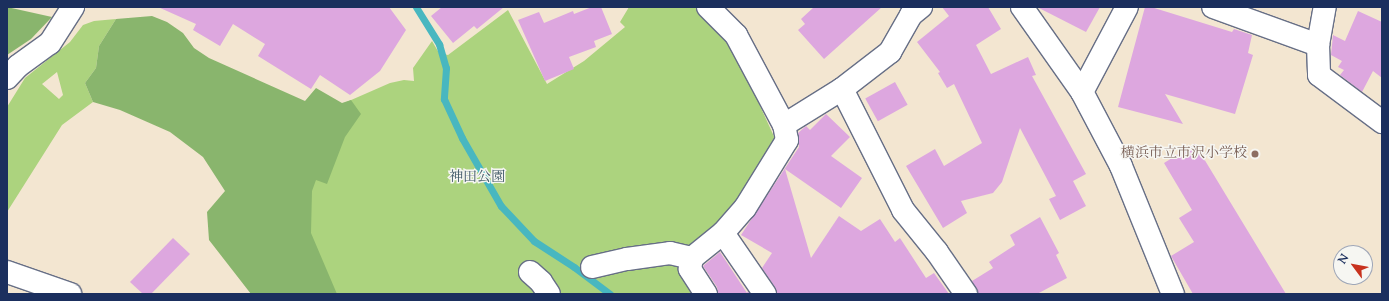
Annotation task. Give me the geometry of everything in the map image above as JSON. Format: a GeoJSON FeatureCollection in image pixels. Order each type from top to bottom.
{"type":"FeatureCollection","features":[{"type":"Feature","properties":{"kind":"street"},"geometry":{"type":"LineString","coordinates":[[7,78],[18,66],[50,43],[73,7]]}},
{"type":"Feature","properties":{"kind":"street"},"geometry":{"type":"LineString","coordinates":[[706,294],[690,269],[692,258],[723,232],[746,208],[787,140],[784,126],[736,35],[708,7]]}},
{"type":"Feature","properties":{"kind":"street"},"geometry":{"type":"LineString","coordinates":[[784,126],[842,89],[890,52],[912,15],[921,7]]}},
{"type":"Feature","properties":{"kind":"street"},"geometry":{"type":"LineString","coordinates":[[1082,92],[1127,7]]}},
{"type":"Feature","properties":{"kind":"street"},"geometry":{"type":"LineString","coordinates":[[1213,7],[1318,45]]}},
{"type":"Feature","properties":{"kind":"street"},"geometry":{"type":"LineString","coordinates":[[1325,7],[1318,45],[1319,75],[1382,122]]}},
{"type":"Feature","properties":{"kind":"street"},"geometry":{"type":"LineString","coordinates":[[1025,8],[1082,92],[1121,166],[1172,294]]}},
{"type":"Feature","properties":{"kind":"street"},"geometry":{"type":"LineString","coordinates":[[842,89],[903,210],[937,252],[966,294]]}},
{"type":"Feature","properties":{"kind":"street"},"geometry":{"type":"LineString","coordinates":[[723,232],[765,294]]}},
{"type":"Feature","properties":{"kind":"street"},"geometry":{"type":"LineString","coordinates":[[592,267],[627,259],[670,253],[692,258]]}},
{"type":"Feature","properties":{"kind":"street"},"geometry":{"type":"LineString","coordinates":[[7,272],[70,294]]}},
{"type":"Feature","properties":{"kind":"street"},"geometry":{"type":"LineString","coordinates":[[530,272],[541,282],[550,294]]}},
{"type":"Feature","properties":{"kind":"green space"},"geometry":{"type":"Polygon","coordinates":[[[7,7],[52,17],[31,39],[7,55],[7,7]]]}},
{"type":"Feature","properties":{"kind":"green space","name":"神田公園"},"geometry":{"type":"Polygon","coordinates":[[[629,7],[698,7],[730,40],[777,143],[739,206],[678,257],[700,294],[332,294],[303,237],[281,125],[342,104],[390,83],[404,80],[414,81],[413,68],[432,41],[439,53],[448,55],[508,10],[547,84],[584,61],[625,27],[620,22],[629,7]]]}},
{"type":"Feature","properties":{"kind":"green space"},"geometry":{"type":"Polygon","coordinates":[[[152,16],[167,22],[183,33],[194,48],[209,58],[305,101],[316,88],[342,103],[351,100],[361,114],[345,137],[327,184],[316,180],[312,191],[311,233],[337,294],[251,294],[209,240],[207,212],[225,191],[203,157],[170,132],[120,110],[93,102],[85,83],[96,68],[99,46],[116,19],[152,16]]]}},
{"type":"Feature","properties":{"kind":"green space"},"geometry":{"type":"Polygon","coordinates":[[[116,19],[99,46],[96,68],[85,83],[93,102],[62,125],[7,212],[7,107],[25,78],[70,42],[83,25],[94,21],[116,19]],[[57,72],[42,84],[59,99],[63,95],[57,72]]]}},
{"type":"Feature","properties":{"kind":"building"},"geometry":{"type":"Polygon","coordinates":[[[158,7],[389,7],[406,30],[380,71],[350,95],[320,75],[311,89],[258,56],[265,44],[233,24],[220,46],[193,30],[196,24],[158,7]]]}},
{"type":"Feature","properties":{"kind":"building"},"geometry":{"type":"Polygon","coordinates":[[[442,7],[504,7],[477,29],[474,26],[453,43],[431,16],[442,7]]]}},
{"type":"Feature","properties":{"kind":"building"},"geometry":{"type":"Polygon","coordinates":[[[592,7],[601,7],[612,34],[594,41],[596,47],[569,57],[574,69],[545,81],[518,20],[539,12],[544,23],[573,11],[574,14],[592,7]]]}},
{"type":"Feature","properties":{"kind":"building"},"geometry":{"type":"Polygon","coordinates":[[[814,7],[882,7],[824,59],[798,30],[805,24],[801,19],[814,7]]]}},
{"type":"Feature","properties":{"kind":"building"},"geometry":{"type":"Polygon","coordinates":[[[942,7],[988,7],[1001,29],[976,45],[991,74],[1028,57],[1036,75],[1032,76],[1086,174],[1073,181],[1086,206],[1060,220],[1049,199],[1056,196],[1020,128],[1002,182],[993,193],[961,201],[967,213],[943,228],[906,166],[935,149],[944,166],[982,143],[954,84],[947,88],[938,73],[940,72],[917,42],[949,16],[942,7]]]}},
{"type":"Feature","properties":{"kind":"building"},"geometry":{"type":"Polygon","coordinates":[[[1037,7],[1100,7],[1086,32],[1037,7]]]}},
{"type":"Feature","properties":{"kind":"building"},"geometry":{"type":"Polygon","coordinates":[[[1145,7],[1151,7],[1232,32],[1234,29],[1252,35],[1248,53],[1253,55],[1235,114],[1165,94],[1183,124],[1118,107],[1145,7]]]}},
{"type":"Feature","properties":{"kind":"building"},"geometry":{"type":"Polygon","coordinates":[[[1358,11],[1382,22],[1382,78],[1373,71],[1362,92],[1340,75],[1344,70],[1338,67],[1342,61],[1331,55],[1333,35],[1345,41],[1358,11]]]}},
{"type":"Feature","properties":{"kind":"building"},"geometry":{"type":"Polygon","coordinates":[[[895,82],[908,105],[878,121],[865,98],[895,82]]]}},
{"type":"Feature","properties":{"kind":"building"},"geometry":{"type":"Polygon","coordinates":[[[826,114],[850,137],[831,156],[862,178],[841,208],[785,169],[811,258],[839,216],[861,231],[880,219],[895,242],[900,238],[926,278],[934,273],[949,294],[777,294],[775,287],[762,268],[772,253],[741,235],[799,147],[798,133],[806,126],[810,130],[826,114]]]}},
{"type":"Feature","properties":{"kind":"building"},"geometry":{"type":"Polygon","coordinates":[[[1195,144],[1286,294],[1193,294],[1171,256],[1194,242],[1179,218],[1192,210],[1164,163],[1195,144]]]}},
{"type":"Feature","properties":{"kind":"building"},"geometry":{"type":"Polygon","coordinates":[[[1040,217],[1059,253],[1056,255],[1067,278],[1037,294],[978,294],[972,281],[993,268],[989,262],[1015,245],[1010,235],[1040,217]]]}},
{"type":"Feature","properties":{"kind":"building"},"geometry":{"type":"Polygon","coordinates":[[[173,238],[190,254],[151,294],[143,294],[130,282],[173,238]]]}},
{"type":"Feature","properties":{"kind":"building"},"geometry":{"type":"Polygon","coordinates":[[[720,252],[747,293],[748,291],[750,294],[718,294],[717,287],[703,266],[720,252]]]}},
{"type":"Feature","properties":{"kind":"waterway"},"geometry":{"type":"LineString","coordinates":[[416,7],[439,44],[446,68],[444,99],[462,138],[501,206],[534,241],[574,267],[610,294]]}},
{"type":"Feature","properties":{"kind":"place","name":"横浜市立市沢小学校"},"geometry":{"type":"Point","coordinates":[1255,154]}}]}
